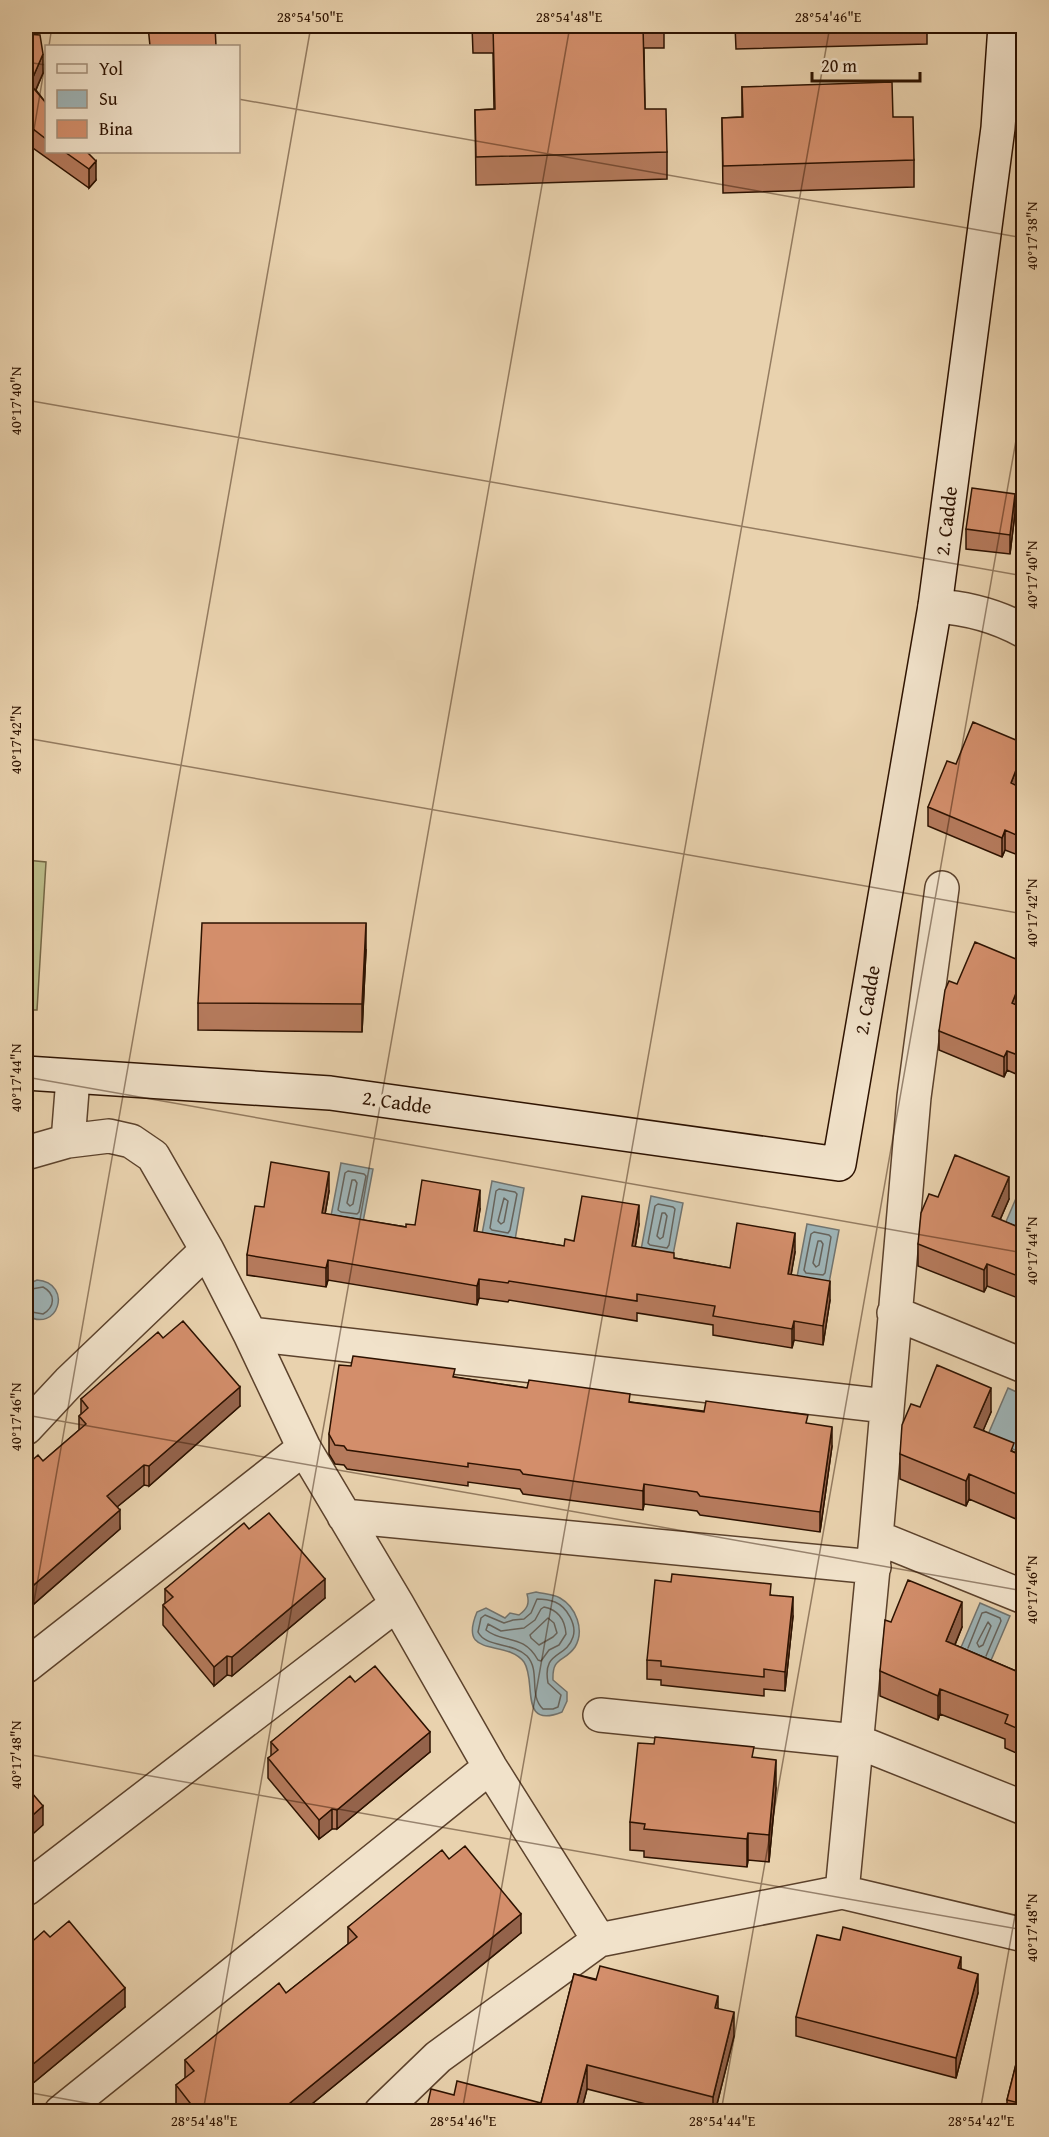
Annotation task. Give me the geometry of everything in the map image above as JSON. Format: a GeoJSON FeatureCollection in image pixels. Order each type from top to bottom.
{"type":"FeatureCollection","features":[{"type":"Feature","properties":{"kind":"street","name":"2. Cadde"},"geometry":{"type":"LineString","coordinates":[[26,1074],[330,1093],[839,1164],[935,606],[998,128],[1005,26]]}},
{"type":"Feature","properties":{"kind":"street"},"geometry":{"type":"LineString","coordinates":[[935,606],[967,608],[1004,620],[1023,631]]}},
{"type":"Feature","properties":{"kind":"street"},"geometry":{"type":"LineString","coordinates":[[842,1892],[875,1552],[914,1097],[942,888]]}},
{"type":"Feature","properties":{"kind":"street"},"geometry":{"type":"LineString","coordinates":[[68,1141],[73,1077]]}},
{"type":"Feature","properties":{"kind":"street"},"geometry":{"type":"LineString","coordinates":[[26,1153],[68,1141],[109,1136],[131,1141],[153,1156],[207,1250],[304,1448],[490,1767],[599,1940]]}},
{"type":"Feature","properties":{"kind":"street"},"geometry":{"type":"LineString","coordinates":[[26,1428],[69,1382],[207,1250]]}},
{"type":"Feature","properties":{"kind":"street"},"geometry":{"type":"LineString","coordinates":[[894,1313],[1023,1366]]}},
{"type":"Feature","properties":{"kind":"street"},"geometry":{"type":"LineString","coordinates":[[250,1334],[886,1406]]}},
{"type":"Feature","properties":{"kind":"street"},"geometry":{"type":"LineString","coordinates":[[26,1666],[304,1448]]}},
{"type":"Feature","properties":{"kind":"street"},"geometry":{"type":"LineString","coordinates":[[344,1516],[875,1552],[1023,1597]]}},
{"type":"Feature","properties":{"kind":"street"},"geometry":{"type":"LineString","coordinates":[[26,1889],[397,1604]]}},
{"type":"Feature","properties":{"kind":"street"},"geometry":{"type":"LineString","coordinates":[[600,1715],[856,1741],[1023,1808]]}},
{"type":"Feature","properties":{"kind":"street"},"geometry":{"type":"LineString","coordinates":[[61,2112],[490,1767]]}},
{"type":"Feature","properties":{"kind":"street"},"geometry":{"type":"LineString","coordinates":[[381,2112],[438,2057],[599,1940],[842,1892],[1023,1935]]}},
{"type":"Feature","properties":{"kind":"green space"},"geometry":{"type":"Polygon","coordinates":[[[26,860],[46,862],[37,1010],[26,1010],[26,860]]]}},
{"type":"Feature","properties":{"kind":"water"},"geometry":{"type":"Polygon","coordinates":[[[341,1163],[373,1169],[363,1222],[331,1216],[341,1163]]]}},
{"type":"Feature","properties":{"kind":"water"},"geometry":{"type":"Polygon","coordinates":[[[492,1181],[524,1188],[515,1240],[482,1234],[492,1181]]]}},
{"type":"Feature","properties":{"kind":"water"},"geometry":{"type":"Polygon","coordinates":[[[1023,1182],[1023,1232],[1005,1224],[1023,1182]]]}},
{"type":"Feature","properties":{"kind":"water"},"geometry":{"type":"Polygon","coordinates":[[[651,1196],[683,1203],[673,1255],[641,1250],[651,1196]]]}},
{"type":"Feature","properties":{"kind":"water"},"geometry":{"type":"Polygon","coordinates":[[[807,1224],[839,1230],[829,1283],[797,1277],[807,1224]]]}},
{"type":"Feature","properties":{"kind":"water"},"geometry":{"type":"Polygon","coordinates":[[[37,1280],[48,1283],[55,1290],[58,1298],[53,1314],[46,1318],[37,1319],[26,1315],[26,1285],[37,1280]]]}},
{"type":"Feature","properties":{"kind":"water"},"geometry":{"type":"Polygon","coordinates":[[[1008,1388],[1023,1395],[1023,1436],[1017,1451],[987,1437],[1008,1388]]]}},
{"type":"Feature","properties":{"kind":"water"},"geometry":{"type":"Polygon","coordinates":[[[536,1592],[560,1598],[566,1602],[579,1626],[575,1647],[557,1663],[553,1672],[553,1680],[567,1692],[567,1701],[562,1712],[548,1716],[539,1714],[534,1709],[528,1670],[524,1662],[516,1655],[478,1643],[473,1637],[477,1612],[486,1608],[505,1618],[510,1613],[519,1615],[527,1606],[527,1594],[536,1592]]]}},
{"type":"Feature","properties":{"kind":"water"},"geometry":{"type":"Polygon","coordinates":[[[980,1603],[1010,1616],[989,1665],[959,1652],[980,1603]]]}},
{"type":"Feature","properties":{"kind":"building"},"geometry":{"type":"Polygon","coordinates":[[[148,26],[215,26],[216,45],[150,45],[148,26]]]}},
{"type":"Feature","properties":{"kind":"building"},"geometry":{"type":"Polygon","coordinates":[[[493,26],[643,26],[645,109],[666,109],[667,152],[476,157],[475,110],[495,109],[493,26]]]}},
{"type":"Feature","properties":{"kind":"building"},"geometry":{"type":"Polygon","coordinates":[[[26,34],[40,35],[43,54],[30,84],[45,102],[45,138],[33,129],[26,133],[26,34]]]}},
{"type":"Feature","properties":{"kind":"building"},"geometry":{"type":"Polygon","coordinates":[[[892,82],[893,117],[913,117],[914,160],[723,166],[722,118],[743,117],[742,87],[892,82]]]}},
{"type":"Feature","properties":{"kind":"building"},"geometry":{"type":"Polygon","coordinates":[[[66,153],[88,153],[96,161],[89,169],[66,153]]]}},
{"type":"Feature","properties":{"kind":"building"},"geometry":{"type":"Polygon","coordinates":[[[972,488],[1015,494],[1010,535],[966,529],[972,488]]]}},
{"type":"Feature","properties":{"kind":"building"},"geometry":{"type":"Polygon","coordinates":[[[973,722],[1023,743],[1023,752],[1011,783],[1023,789],[1023,838],[1005,830],[1002,838],[928,807],[947,761],[956,764],[973,722]]]}},
{"type":"Feature","properties":{"kind":"building"},"geometry":{"type":"Polygon","coordinates":[[[202,923],[366,923],[362,1004],[198,1003],[202,923]]]}},
{"type":"Feature","properties":{"kind":"building"},"geometry":{"type":"Polygon","coordinates":[[[975,942],[1023,962],[1023,976],[1012,1003],[1023,1008],[1023,1057],[1007,1051],[1004,1057],[939,1031],[945,990],[949,981],[957,984],[975,942]]]}},
{"type":"Feature","properties":{"kind":"building"},"geometry":{"type":"Polygon","coordinates":[[[955,1155],[1009,1177],[992,1216],[1023,1229],[1023,1278],[987,1264],[984,1270],[918,1244],[921,1213],[929,1194],[938,1197],[955,1155]]]}},
{"type":"Feature","properties":{"kind":"building"},"geometry":{"type":"Polygon","coordinates":[[[271,1162],[329,1172],[322,1213],[406,1227],[406,1224],[415,1225],[422,1180],[480,1190],[474,1231],[564,1246],[565,1239],[574,1241],[582,1196],[639,1205],[632,1246],[674,1253],[674,1258],[730,1268],[737,1223],[795,1233],[788,1274],[830,1281],[823,1326],[794,1321],[792,1329],[713,1316],[715,1306],[637,1294],[637,1301],[509,1281],[508,1283],[479,1279],[477,1286],[328,1260],[326,1268],[247,1255],[255,1206],[264,1207],[271,1162]]]}},
{"type":"Feature","properties":{"kind":"building"},"geometry":{"type":"Polygon","coordinates":[[[183,1321],[240,1387],[149,1466],[144,1465],[107,1496],[120,1510],[28,1590],[26,1589],[26,1466],[38,1455],[43,1461],[86,1424],[79,1416],[88,1408],[81,1399],[158,1332],[163,1338],[183,1321]]]}},
{"type":"Feature","properties":{"kind":"building"},"geometry":{"type":"Polygon","coordinates":[[[353,1356],[455,1369],[453,1377],[527,1388],[529,1380],[630,1394],[629,1402],[704,1412],[706,1401],[808,1415],[806,1423],[832,1427],[820,1512],[700,1496],[697,1492],[644,1484],[643,1491],[523,1474],[520,1470],[468,1463],[468,1467],[347,1450],[344,1446],[335,1445],[329,1434],[339,1365],[351,1366],[353,1356]]]}},
{"type":"Feature","properties":{"kind":"building"},"geometry":{"type":"Polygon","coordinates":[[[937,1365],[991,1388],[974,1427],[1014,1443],[1011,1451],[1023,1456],[1023,1497],[969,1474],[966,1481],[900,1454],[902,1425],[911,1404],[920,1407],[937,1365]]]}},
{"type":"Feature","properties":{"kind":"building"},"geometry":{"type":"Polygon","coordinates":[[[269,1513],[325,1579],[232,1657],[227,1656],[214,1667],[163,1605],[173,1597],[165,1589],[244,1523],[249,1529],[269,1513]]]}},
{"type":"Feature","properties":{"kind":"building"},"geometry":{"type":"Polygon","coordinates":[[[672,1574],[771,1584],[770,1595],[793,1597],[785,1672],[764,1669],[764,1677],[661,1666],[661,1661],[647,1660],[655,1580],[671,1582],[672,1574]]]}},
{"type":"Feature","properties":{"kind":"building"},"geometry":{"type":"Polygon","coordinates":[[[908,1580],[962,1602],[946,1641],[1023,1674],[1023,1731],[1005,1723],[1008,1715],[940,1689],[938,1696],[880,1671],[885,1620],[891,1622],[908,1580]]]}},
{"type":"Feature","properties":{"kind":"building"},"geometry":{"type":"Polygon","coordinates":[[[375,1666],[430,1732],[337,1810],[332,1809],[319,1820],[268,1758],[278,1750],[271,1742],[350,1676],[355,1682],[375,1666]]]}},
{"type":"Feature","properties":{"kind":"building"},"geometry":{"type":"Polygon","coordinates":[[[655,1737],[754,1747],[752,1757],[776,1760],[769,1835],[748,1833],[747,1839],[644,1829],[645,1824],[630,1822],[638,1743],[654,1744],[655,1737]]]}},
{"type":"Feature","properties":{"kind":"building"},"geometry":{"type":"Polygon","coordinates":[[[26,1786],[43,1806],[26,1821],[26,1786]]]}},
{"type":"Feature","properties":{"kind":"building"},"geometry":{"type":"Polygon","coordinates":[[[465,1846],[521,1914],[279,2112],[197,2112],[176,2085],[194,2071],[185,2060],[279,1983],[286,1993],[357,1937],[348,1927],[442,1850],[449,1859],[465,1846]]]}},
{"type":"Feature","properties":{"kind":"building"},"geometry":{"type":"Polygon","coordinates":[[[69,1921],[125,1988],[32,2065],[26,2065],[26,1947],[44,1931],[50,1937],[69,1921]]]}},
{"type":"Feature","properties":{"kind":"building"},"geometry":{"type":"Polygon","coordinates":[[[843,1927],[961,1957],[958,1968],[978,1974],[956,2058],[796,2017],[817,1935],[840,1940],[843,1927]]]}},
{"type":"Feature","properties":{"kind":"building"},"geometry":{"type":"Polygon","coordinates":[[[600,1966],[718,1996],[715,2008],[734,2012],[713,2097],[587,2065],[575,2112],[426,2112],[431,2089],[454,2095],[457,2081],[541,2103],[574,1974],[596,1980],[600,1966]]]}},
{"type":"Feature","properties":{"kind":"building"},"geometry":{"type":"Polygon","coordinates":[[[1023,2036],[1023,2104],[1007,2100],[1023,2036]]]}}]}
